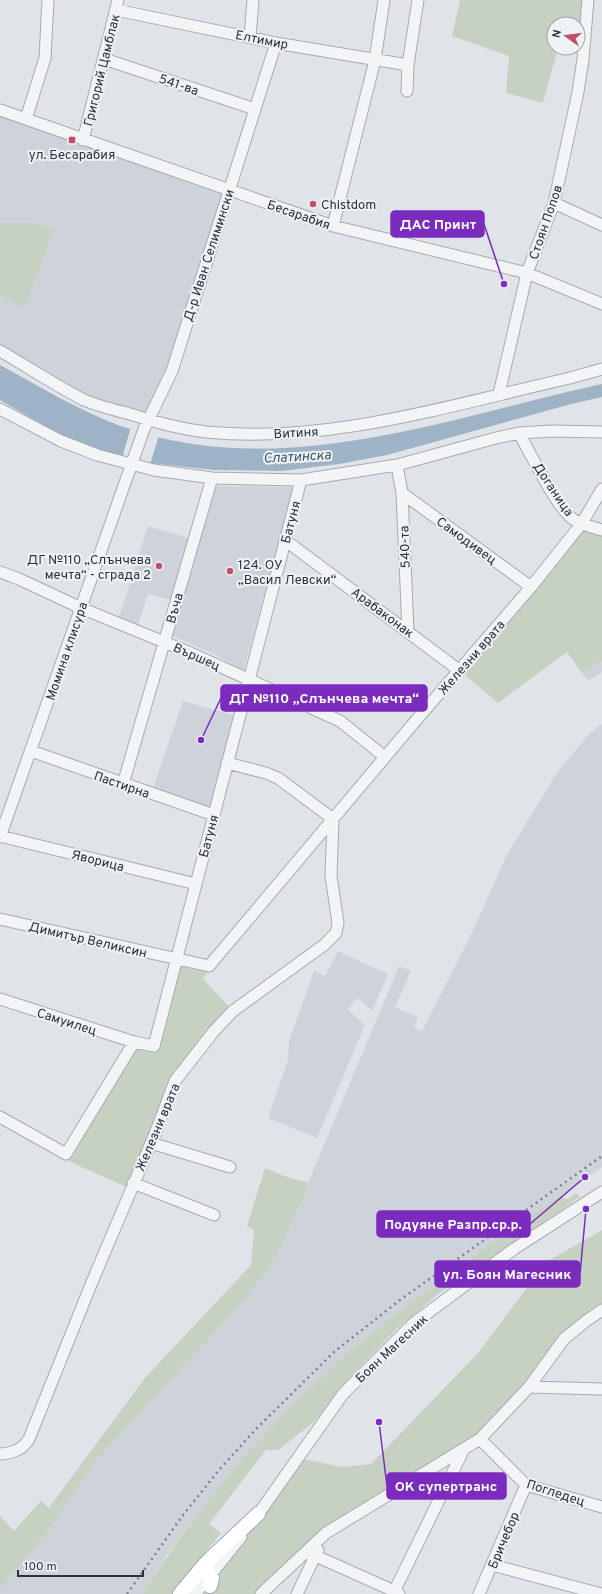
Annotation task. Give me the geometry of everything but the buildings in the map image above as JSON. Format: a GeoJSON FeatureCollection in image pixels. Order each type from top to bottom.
{"type":"FeatureCollection","features":[{"type":"Feature","properties":{"kind":"main road"},"geometry":{"type":"LineString","coordinates":[[180,1594],[206,1581],[258,1514]]}},
{"type":"Feature","properties":{"kind":"street"},"geometry":{"type":"LineString","coordinates":[[26,119],[45,58],[48,0]]}},
{"type":"Feature","properties":{"kind":"street"},"geometry":{"type":"LineString","coordinates":[[250,37],[253,0]]}},
{"type":"Feature","properties":{"kind":"street"},"geometry":{"type":"LineString","coordinates":[[333,226],[375,60],[384,0]]}},
{"type":"Feature","properties":{"kind":"street"},"geometry":{"type":"LineString","coordinates":[[407,91],[408,65],[418,0]]}},
{"type":"Feature","properties":{"kind":"street","name":"Стоян Попов"},"geometry":{"type":"LineString","coordinates":[[498,394],[527,273],[554,203],[578,92],[583,59],[588,0]]}},
{"type":"Feature","properties":{"kind":"street","name":"Елтимир"},"geometry":{"type":"LineString","coordinates":[[117,5],[276,43],[408,65]]}},
{"type":"Feature","properties":{"kind":"street","name":"Григорий Цамблак"},"geometry":{"type":"LineString","coordinates":[[83,140],[117,5]]}},
{"type":"Feature","properties":{"kind":"street","name":"Д-р Иван Селимински"},"geometry":{"type":"LineString","coordinates":[[133,463],[146,425],[172,371],[276,43]]}},
{"type":"Feature","properties":{"kind":"street","name":"541-ва"},"geometry":{"type":"LineString","coordinates":[[104,59],[255,109]]}},
{"type":"Feature","properties":{"kind":"street","name":"Бесарабия"},"geometry":{"type":"LineString","coordinates":[[0,110],[333,226],[527,273],[602,304]]}},
{"type":"Feature","properties":{"kind":"street"},"geometry":{"type":"LineString","coordinates":[[554,203],[602,225]]}},
{"type":"Feature","properties":{"kind":"street","name":"Витиня"},"geometry":{"type":"LineString","coordinates":[[0,351],[85,400],[146,425],[219,433],[246,434],[326,430],[371,424],[570,378],[600,369]]}},
{"type":"Feature","properties":{"kind":"street"},"geometry":{"type":"LineString","coordinates":[[0,409],[61,441],[97,454],[154,470],[212,478],[301,480],[397,465],[519,433],[552,431],[602,432]]}},
{"type":"Feature","properties":{"kind":"street","name":"Доганица"},"geometry":{"type":"LineString","coordinates":[[519,433],[550,488],[568,515],[582,523],[602,530]]}},
{"type":"Feature","properties":{"kind":"street","name":"Момина клисура"},"geometry":{"type":"LineString","coordinates":[[0,837],[133,463]]}},
{"type":"Feature","properties":{"kind":"street","name":"540-та"},"geometry":{"type":"LineString","coordinates":[[397,465],[402,493],[408,631]]}},
{"type":"Feature","properties":{"kind":"street","name":"Въча"},"geometry":{"type":"LineString","coordinates":[[123,784],[212,478]]}},
{"type":"Feature","properties":{"kind":"street","name":"Батуня"},"geometry":{"type":"LineString","coordinates":[[134,1042],[154,1046],[301,480]]}},
{"type":"Feature","properties":{"kind":"street","name":"Железни врата"},"geometry":{"type":"LineString","coordinates":[[176,959],[209,966],[531,587],[582,523],[602,488]]}},
{"type":"Feature","properties":{"kind":"street","name":"Самодивец"},"geometry":{"type":"LineString","coordinates":[[402,493],[531,587]]}},
{"type":"Feature","properties":{"kind":"street","name":"Арабаконак"},"geometry":{"type":"LineString","coordinates":[[285,540],[460,671]]}},
{"type":"Feature","properties":{"kind":"street","name":"Вършец"},"geometry":{"type":"LineString","coordinates":[[0,572],[249,679],[340,721],[385,757]]}},
{"type":"Feature","properties":{"kind":"street","name":"Пастирна"},"geometry":{"type":"LineString","coordinates":[[31,751],[214,815]]}},
{"type":"Feature","properties":{"kind":"street"},"geometry":{"type":"LineString","coordinates":[[227,763],[266,773],[278,778],[333,819]]}},
{"type":"Feature","properties":{"kind":"street","name":"Железни врата"},"geometry":{"type":"LineString","coordinates":[[0,1454],[14,1452],[25,1445],[29,1439],[175,1081],[214,1031],[233,1010],[324,945],[336,932],[338,923],[331,876],[333,819]]}},
{"type":"Feature","properties":{"kind":"street","name":"Яворица"},"geometry":{"type":"LineString","coordinates":[[0,837],[196,884]]}},
{"type":"Feature","properties":{"kind":"street","name":"Димитър Великсин"},"geometry":{"type":"LineString","coordinates":[[0,919],[176,959]]}},
{"type":"Feature","properties":{"kind":"street","name":"Самуилец"},"geometry":{"type":"LineString","coordinates":[[0,999],[134,1042]]}},
{"type":"Feature","properties":{"kind":"street"},"geometry":{"type":"LineString","coordinates":[[0,1117],[66,1154],[134,1042]]}},
{"type":"Feature","properties":{"kind":"street"},"geometry":{"type":"LineString","coordinates":[[151,1143],[230,1167]]}},
{"type":"Feature","properties":{"kind":"street"},"geometry":{"type":"LineString","coordinates":[[133,1183],[214,1215]]}},
{"type":"Feature","properties":{"kind":"street","name":"Боян Магесник"},"geometry":{"type":"LineString","coordinates":[[195,1594],[258,1514],[343,1394],[414,1323],[514,1249],[602,1192]]}},
{"type":"Feature","properties":{"kind":"street"},"geometry":{"type":"LineString","coordinates":[[261,1594],[311,1554],[326,1533],[480,1439],[529,1387],[564,1339],[602,1310]]}},
{"type":"Feature","properties":{"kind":"street"},"geometry":{"type":"LineString","coordinates":[[529,1387],[602,1389]]}},
{"type":"Feature","properties":{"kind":"street","name":"Погледец"},"geometry":{"type":"LineString","coordinates":[[480,1439],[526,1486],[602,1506]]}},
{"type":"Feature","properties":{"kind":"street"},"geometry":{"type":"LineString","coordinates":[[311,1554],[395,1593],[464,1449]]}},
{"type":"Feature","properties":{"kind":"street","name":"Бричебор"},"geometry":{"type":"LineString","coordinates":[[479,1594],[526,1486]]}},
{"type":"Feature","properties":{"kind":"street"},"geometry":{"type":"LineString","coordinates":[[297,1594],[311,1554]]}},
{"type":"Feature","properties":{"kind":"street"},"geometry":{"type":"LineString","coordinates":[[492,1565],[601,1594]]}},
{"type":"Feature","properties":{"kind":"shaded area"},"geometry":{"type":"Polygon","coordinates":[[[0,110],[229,189],[172,371],[148,420],[85,400],[0,351],[0,295],[24,307],[36,223],[0,223],[0,110]]]}},
{"type":"Feature","properties":{"kind":"shaded area","name":"124. ОУ „Васил Левски“"},"geometry":{"type":"Polygon","coordinates":[[[214,486],[294,487],[243,672],[214,654],[170,635],[214,486]]]}},
{"type":"Feature","properties":{"kind":"shaded area","name":"ДГ №110 „Слънчева мечта“ - сграда 2"},"geometry":{"type":"Polygon","coordinates":[[[148,526],[192,539],[174,601],[148,594],[138,625],[119,617],[148,526]]]}},
{"type":"Feature","properties":{"kind":"shaded area"},"geometry":{"type":"Polygon","coordinates":[[[602,661],[602,672],[588,681],[582,673],[602,661]]]}},
{"type":"Feature","properties":{"kind":"shaded area"},"geometry":{"type":"Polygon","coordinates":[[[183,701],[239,717],[214,815],[151,794],[183,701]]]}},
{"type":"Feature","properties":{"kind":"shaded area"},"geometry":{"type":"Polygon","coordinates":[[[602,724],[602,1167],[435,1285],[335,1365],[262,1436],[193,1520],[166,1556],[142,1594],[0,1594],[0,1590],[6,1581],[43,1538],[98,1458],[270,1267],[302,1201],[308,1183],[399,966],[411,971],[395,1007],[418,1017],[414,1027],[422,1031],[467,943],[507,855],[556,774],[588,735],[602,724]]]}},
{"type":"Feature","properties":{"kind":"shaded area"},"geometry":{"type":"Polygon","coordinates":[[[338,951],[388,974],[372,1011],[358,998],[347,1009],[365,1025],[317,1138],[268,1118],[288,1060],[289,1041],[314,971],[325,976],[338,951]]]}},
{"type":"Feature","properties":{"kind":"green space"},"geometry":{"type":"Polygon","coordinates":[[[460,0],[588,0],[587,24],[586,16],[546,16],[546,56],[556,56],[543,103],[506,93],[509,56],[452,36],[460,0]]]}},
{"type":"Feature","properties":{"kind":"green space"},"geometry":{"type":"Polygon","coordinates":[[[0,223],[36,223],[54,230],[24,308],[0,295],[0,223]]]}},
{"type":"Feature","properties":{"kind":"green space"},"geometry":{"type":"Polygon","coordinates":[[[582,523],[602,530],[602,661],[582,673],[567,652],[498,703],[460,671],[582,523]]]}},
{"type":"Feature","properties":{"kind":"green space"},"geometry":{"type":"Polygon","coordinates":[[[177,964],[209,970],[203,979],[233,1011],[175,1081],[131,1189],[68,1161],[136,1047],[155,1051],[177,964]]]}},
{"type":"Feature","properties":{"kind":"green space"},"geometry":{"type":"Polygon","coordinates":[[[265,1168],[284,1176],[308,1183],[302,1201],[270,1267],[240,1304],[98,1458],[43,1538],[0,1590],[0,1516],[14,1531],[41,1501],[49,1508],[144,1379],[251,1265],[254,1230],[247,1226],[265,1168]]]}},
{"type":"Feature","properties":{"kind":"green space"},"geometry":{"type":"Polygon","coordinates":[[[576,1193],[580,1197],[438,1294],[396,1330],[350,1377],[314,1422],[278,1450],[266,1450],[209,1524],[221,1533],[172,1594],[142,1594],[185,1532],[231,1472],[308,1389],[390,1319],[447,1276],[561,1195],[565,1199],[568,1199],[576,1193]]]}},
{"type":"Feature","properties":{"kind":"green space"},"geometry":{"type":"Polygon","coordinates":[[[602,1230],[602,1310],[586,1321],[480,1439],[326,1533],[261,1594],[204,1594],[242,1535],[297,1458],[343,1467],[371,1464],[478,1353],[546,1262],[602,1230]]]}},
{"type":"Feature","properties":{"kind":"water","name":"Слатинска"},"geometry":{"type":"Polygon","coordinates":[[[0,365],[72,405],[118,425],[178,442],[238,448],[299,447],[361,439],[422,427],[602,384],[602,397],[571,404],[387,455],[339,464],[282,471],[214,470],[150,463],[101,450],[59,434],[0,400],[0,365]]]}},
{"type":"Feature","properties":{"kind":"pier"},"geometry":{"type":"Polygon","coordinates":[[[131,427],[159,435],[150,465],[122,458],[131,427]]]}},
{"type":"Feature","properties":{"kind":"railway"},"geometry":{"type":"LineString","coordinates":[[127,1594],[183,1515],[219,1470],[256,1429],[334,1352],[400,1300],[602,1156]]}},
{"type":"Feature","properties":{"kind":"place","name":"ул. Бесарабия"},"geometry":{"type":"Point","coordinates":[72,140]}},
{"type":"Feature","properties":{"kind":"place","name":"Chistdom"},"geometry":{"type":"Point","coordinates":[313,204]}},
{"type":"Feature","properties":{"kind":"place","name":"ДАС Принт"},"geometry":{"type":"Point","coordinates":[504,284]}},
{"type":"Feature","properties":{"kind":"place","name":"ДГ №110 „Слънчева мечта“ - сграда 2"},"geometry":{"type":"Point","coordinates":[159,566]}},
{"type":"Feature","properties":{"kind":"place","name":"124. ОУ „Васил Левски“"},"geometry":{"type":"Point","coordinates":[230,571]}},
{"type":"Feature","properties":{"kind":"place","name":"ДГ №110 „Слънчева мечта“"},"geometry":{"type":"Point","coordinates":[201,740]}},
{"type":"Feature","properties":{"kind":"place","name":"Подуяне Разпр.ср.р."},"geometry":{"type":"Point","coordinates":[585,1177]}},
{"type":"Feature","properties":{"kind":"place","name":"ул. Боян Магесник"},"geometry":{"type":"Point","coordinates":[586,1209]}},
{"type":"Feature","properties":{"kind":"place","name":"ОК супертранс"},"geometry":{"type":"Point","coordinates":[379,1422]}}]}
